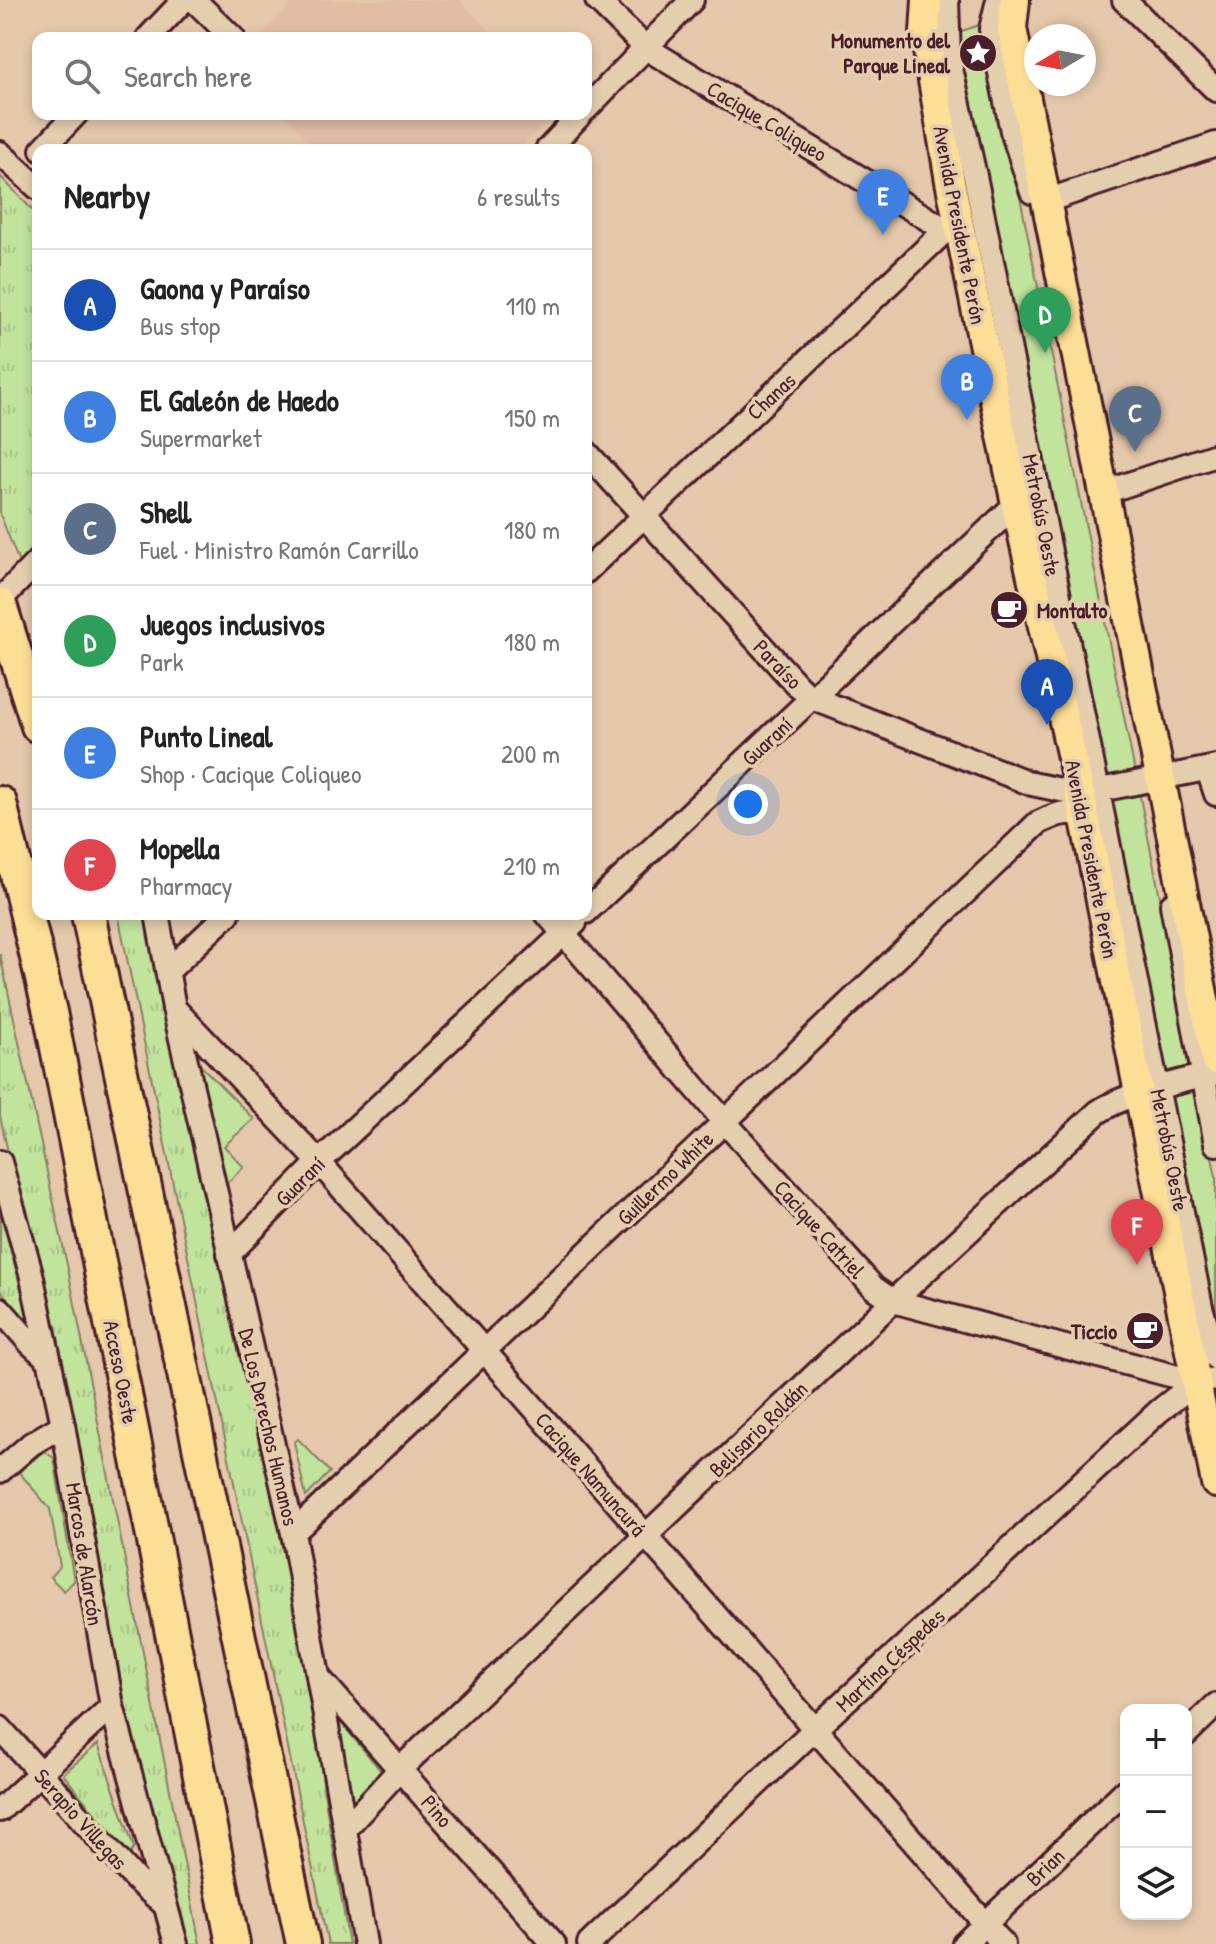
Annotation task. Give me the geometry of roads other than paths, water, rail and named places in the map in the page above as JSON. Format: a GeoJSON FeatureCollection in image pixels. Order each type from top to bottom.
{"type":"FeatureCollection","features":[{"type":"Feature","properties":{"kind":"highway"},"geometry":{"type":"LineString","coordinates":[[0,602],[32,706]]}},
{"type":"Feature","properties":{"kind":"highway","name":"Acceso Oeste"},"geometry":{"type":"LineString","coordinates":[[0,803],[50,1012],[233,1944]]}},
{"type":"Feature","properties":{"kind":"highway"},"geometry":{"type":"LineString","coordinates":[[89,920],[303,1944]]}},
{"type":"Feature","properties":{"kind":"main road","name":"Avenida Presidente Perón"},"geometry":{"type":"LineString","coordinates":[[927,0],[925,33],[953,229],[1088,800],[1206,1381],[1216,1483]]}},
{"type":"Feature","properties":{"kind":"main road"},"geometry":{"type":"LineString","coordinates":[[1015,0],[1012,28],[1105,492],[1154,781],[1211,1069]]}},
{"type":"Feature","properties":{"kind":"street"},"geometry":{"type":"LineString","coordinates":[[154,32],[184,0]]}},
{"type":"Feature","properties":{"kind":"street"},"geometry":{"type":"LineString","coordinates":[[194,0],[227,32]]}},
{"type":"Feature","properties":{"kind":"street","name":"Cacique Coliqueo"},"geometry":{"type":"LineString","coordinates":[[597,0],[646,48],[953,229]]}},
{"type":"Feature","properties":{"kind":"street"},"geometry":{"type":"LineString","coordinates":[[592,103],[692,0]]}},
{"type":"Feature","properties":{"kind":"street","name":"Metrobús Oeste"},"geometry":{"type":"LineString","coordinates":[[947,0],[949,60],[1088,800]]}},
{"type":"Feature","properties":{"kind":"street"},"geometry":{"type":"LineString","coordinates":[[998,0],[991,29],[1012,131],[1029,177],[1154,781]]}},
{"type":"Feature","properties":{"kind":"street"},"geometry":{"type":"LineString","coordinates":[[1124,0],[1216,90]]}},
{"type":"Feature","properties":{"kind":"street"},"geometry":{"type":"LineString","coordinates":[[48,144],[70,120]]}},
{"type":"Feature","properties":{"kind":"street"},"geometry":{"type":"LineString","coordinates":[[553,144],[575,120]]}},
{"type":"Feature","properties":{"kind":"street"},"geometry":{"type":"LineString","coordinates":[[1046,201],[1216,144]]}},
{"type":"Feature","properties":{"kind":"street"},"geometry":{"type":"LineString","coordinates":[[0,153],[30,180]]}},
{"type":"Feature","properties":{"kind":"street","name":"Chanas"},"geometry":{"type":"LineString","coordinates":[[592,565],[953,229]]}},
{"type":"Feature","properties":{"kind":"street"},"geometry":{"type":"LineString","coordinates":[[1105,492],[1216,455]]}},
{"type":"Feature","properties":{"kind":"street","name":"Paraíso"},"geometry":{"type":"LineString","coordinates":[[592,459],[812,698],[1032,784],[1088,800]]}},
{"type":"Feature","properties":{"kind":"street","name":"Guaraní"},"geometry":{"type":"LineString","coordinates":[[592,906],[1016,504]]}},
{"type":"Feature","properties":{"kind":"street"},"geometry":{"type":"LineString","coordinates":[[0,602],[32,567]]}},
{"type":"Feature","properties":{"kind":"street"},"geometry":{"type":"LineString","coordinates":[[1212,768],[1216,794]]}},
{"type":"Feature","properties":{"kind":"street","name":"Guillermo White"},"geometry":{"type":"LineString","coordinates":[[293,1533],[1038,823],[1072,811],[1088,800],[1212,768]]}},
{"type":"Feature","properties":{"kind":"street"},"geometry":{"type":"LineString","coordinates":[[1032,784],[1040,802],[1038,823]]}},
{"type":"Feature","properties":{"kind":"street","name":"De Los Derechos Humanos"},"geometry":{"type":"LineString","coordinates":[[158,920],[174,1008],[293,1533],[365,1944]]}},
{"type":"Feature","properties":{"kind":"street"},"geometry":{"type":"LineString","coordinates":[[168,971],[222,920]]}},
{"type":"Feature","properties":{"kind":"street","name":"Cacique Catriel"},"geometry":{"type":"LineString","coordinates":[[552,920],[724,1121],[874,1288],[893,1301],[1206,1381]]}},
{"type":"Feature","properties":{"kind":"street","name":"Guaraní"},"geometry":{"type":"LineString","coordinates":[[229,1254],[319,1162],[578,920]]}},
{"type":"Feature","properties":{"kind":"street","name":"Cacique Namuncurá"},"geometry":{"type":"LineString","coordinates":[[174,1008],[319,1162],[1003,1944]]}},
{"type":"Feature","properties":{"kind":"street","name":"Metrobús Oeste"},"geometry":{"type":"LineString","coordinates":[[1211,1069],[1216,1144]]}},
{"type":"Feature","properties":{"kind":"street","name":"Belisario Roldán"},"geometry":{"type":"LineString","coordinates":[[345,1829],[400,1769],[893,1301],[1098,1112],[1109,1105],[1211,1069]]}},
{"type":"Feature","properties":{"kind":"street","name":"Metrobús Oeste"},"geometry":{"type":"LineString","coordinates":[[1148,1092],[1216,1358]]}},
{"type":"Feature","properties":{"kind":"street","name":"Marcos de Alarcón"},"geometry":{"type":"LineString","coordinates":[[0,1162],[31,1273],[63,1425],[112,1706],[176,1944]]}},
{"type":"Feature","properties":{"kind":"street"},"geometry":{"type":"LineString","coordinates":[[0,1309],[49,1360]]}},
{"type":"Feature","properties":{"kind":"street","name":"Martina Céspedes"},"geometry":{"type":"LineString","coordinates":[[589,1944],[815,1729],[1159,1411],[1206,1381]]}},
{"type":"Feature","properties":{"kind":"street"},"geometry":{"type":"LineString","coordinates":[[0,1471],[31,1444],[63,1425]]}},
{"type":"Feature","properties":{"kind":"street","name":"Pino"},"geometry":{"type":"LineString","coordinates":[[320,1679],[554,1944]]}},
{"type":"Feature","properties":{"kind":"street"},"geometry":{"type":"LineString","coordinates":[[1192,1728],[1216,1705]]}},
{"type":"Feature","properties":{"kind":"street"},"geometry":{"type":"LineString","coordinates":[[0,1810],[112,1706]]}},
{"type":"Feature","properties":{"kind":"street","name":"Serapio Villegas"},"geometry":{"type":"LineString","coordinates":[[0,1728],[136,1880],[165,1905]]}},
{"type":"Feature","properties":{"kind":"street","name":"Brian"},"geometry":{"type":"LineString","coordinates":[[964,1944],[1120,1796]]}},
{"type":"Feature","properties":{"kind":"place","name":"Monumento del Parque Lineal"},"geometry":{"type":"Point","coordinates":[978,53]}},
{"type":"Feature","properties":{"kind":"place","name":"Punto Lineal"},"geometry":{"type":"Point","coordinates":[883,235]}},
{"type":"Feature","properties":{"kind":"place","name":"Juegos inclusivos"},"geometry":{"type":"Point","coordinates":[1045,353]}},
{"type":"Feature","properties":{"kind":"place","name":"El Galeón de Haedo"},"geometry":{"type":"Point","coordinates":[967,420]}},
{"type":"Feature","properties":{"kind":"place","name":"Shell"},"geometry":{"type":"Point","coordinates":[1135,452]}},
{"type":"Feature","properties":{"kind":"place","name":"Montalto"},"geometry":{"type":"Point","coordinates":[1009,610]}},
{"type":"Feature","properties":{"kind":"place","name":"Gaona y Paraíso"},"geometry":{"type":"Point","coordinates":[1047,725]}},
{"type":"Feature","properties":{"kind":"place","name":"Mopella"},"geometry":{"type":"Point","coordinates":[1137,1265]}},
{"type":"Feature","properties":{"kind":"place","name":"Ticcio"},"geometry":{"type":"Point","coordinates":[1145,1331]}}]}
